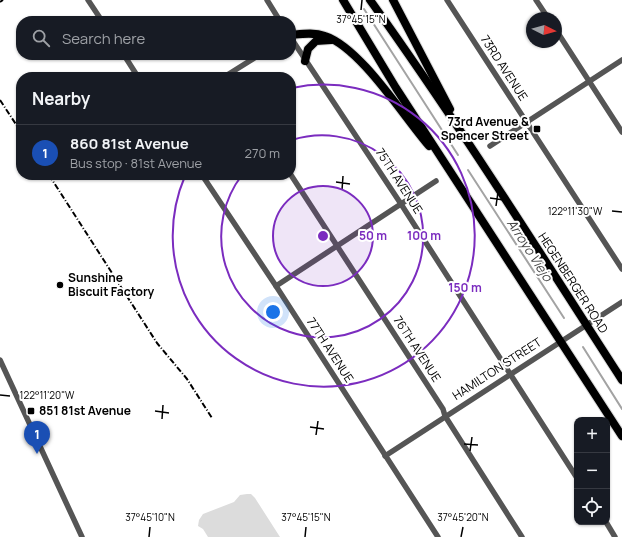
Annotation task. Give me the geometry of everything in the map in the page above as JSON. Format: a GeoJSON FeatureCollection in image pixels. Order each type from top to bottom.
{"type":"FeatureCollection","features":[{"type":"Feature","properties":{"kind":"main road"},"geometry":{"type":"LineString","coordinates":[[343,0],[396,88],[622,436]]}},
{"type":"Feature","properties":{"kind":"main road","name":"HEGENBERGER ROAD"},"geometry":{"type":"LineString","coordinates":[[370,0],[399,40],[476,156],[622,380]]}},
{"type":"Feature","properties":{"kind":"main road"},"geometry":{"type":"LineString","coordinates":[[395,2],[476,156]]}},
{"type":"Feature","properties":{"kind":"main road"},"geometry":{"type":"LineString","coordinates":[[296,35],[312,34],[323,36],[335,40],[346,48],[361,62],[451,172]]}},
{"type":"Feature","properties":{"kind":"main road"},"geometry":{"type":"LineString","coordinates":[[305,61],[308,49],[316,41],[335,40]]}},
{"type":"Feature","properties":{"kind":"street"},"geometry":{"type":"LineString","coordinates":[[88,0],[99,16]]}},
{"type":"Feature","properties":{"kind":"street"},"geometry":{"type":"LineString","coordinates":[[267,0],[277,16]]}},
{"type":"Feature","properties":{"kind":"street","name":"73RD AVENUE"},"geometry":{"type":"LineString","coordinates":[[447,0],[622,269]]}},
{"type":"Feature","properties":{"kind":"street"},"geometry":{"type":"LineString","coordinates":[[536,0],[544,12]]}},
{"type":"Feature","properties":{"kind":"street"},"geometry":{"type":"LineString","coordinates":[[562,39],[622,132]]}},
{"type":"Feature","properties":{"kind":"street","name":"75TH AVENUE"},"geometry":{"type":"LineString","coordinates":[[296,46],[401,204],[574,473]]}},
{"type":"Feature","properties":{"kind":"street"},"geometry":{"type":"LineString","coordinates":[[127,60],[135,72]]}},
{"type":"Feature","properties":{"kind":"street"},"geometry":{"type":"LineString","coordinates":[[233,72],[251,60]]}},
{"type":"Feature","properties":{"kind":"street"},"geometry":{"type":"LineString","coordinates":[[490,146],[622,60]]}},
{"type":"Feature","properties":{"kind":"street","name":"77TH AVENUE"},"geometry":{"type":"LineString","coordinates":[[205,180],[276,286],[438,537]]}},
{"type":"Feature","properties":{"kind":"street","name":"76TH AVENUE"},"geometry":{"type":"LineString","coordinates":[[294,180],[442,407],[445,416],[522,537]]}},
{"type":"Feature","properties":{"kind":"street"},"geometry":{"type":"LineString","coordinates":[[276,286],[436,181]]}},
{"type":"Feature","properties":{"kind":"street","name":"HAMILTON STREET"},"geometry":{"type":"LineString","coordinates":[[385,456],[622,302]]}},
{"type":"Feature","properties":{"kind":"street"},"geometry":{"type":"LineString","coordinates":[[0,360],[82,537]]}},
{"type":"Feature","properties":{"kind":"street"},"geometry":{"type":"LineString","coordinates":[[608,525],[616,537]]}},
{"type":"Feature","properties":{"kind":"shaded area"},"geometry":{"type":"Polygon","coordinates":[[[251,494],[255,498],[280,537],[208,537],[203,529],[198,526],[199,520],[203,514],[234,502],[240,495],[251,494]]]}},
{"type":"Feature","properties":{"kind":"waterway","name":"Arroyo Viejo"},"geometry":{"type":"LineString","coordinates":[[364,9],[458,155]]}},
{"type":"Feature","properties":{"kind":"waterway","name":"Arroyo Viejo"},"geometry":{"type":"LineString","coordinates":[[468,170],[564,318]]}},
{"type":"Feature","properties":{"kind":"waterway","name":"Arroyo Viejo"},"geometry":{"type":"LineString","coordinates":[[583,347],[622,409]]}},
{"type":"Feature","properties":{"kind":"railway"},"geometry":{"type":"LineString","coordinates":[[0,100],[16,124]]}},
{"type":"Feature","properties":{"kind":"railway"},"geometry":{"type":"LineString","coordinates":[[52,180],[157,343],[187,379],[212,418]]}},
{"type":"Feature","properties":{"kind":"place","name":"73rd Avenue & Spencer Street"},"geometry":{"type":"Point","coordinates":[537,129]}},
{"type":"Feature","properties":{"kind":"place","name":"Sunshine Biscuit Factory"},"geometry":{"type":"Point","coordinates":[60,285]}},
{"type":"Feature","properties":{"kind":"place","name":"851 81st Avenue"},"geometry":{"type":"Point","coordinates":[31,411]}},
{"type":"Feature","properties":{"kind":"place","name":"860 81st Avenue"},"geometry":{"type":"Point","coordinates":[37,454]}}]}
